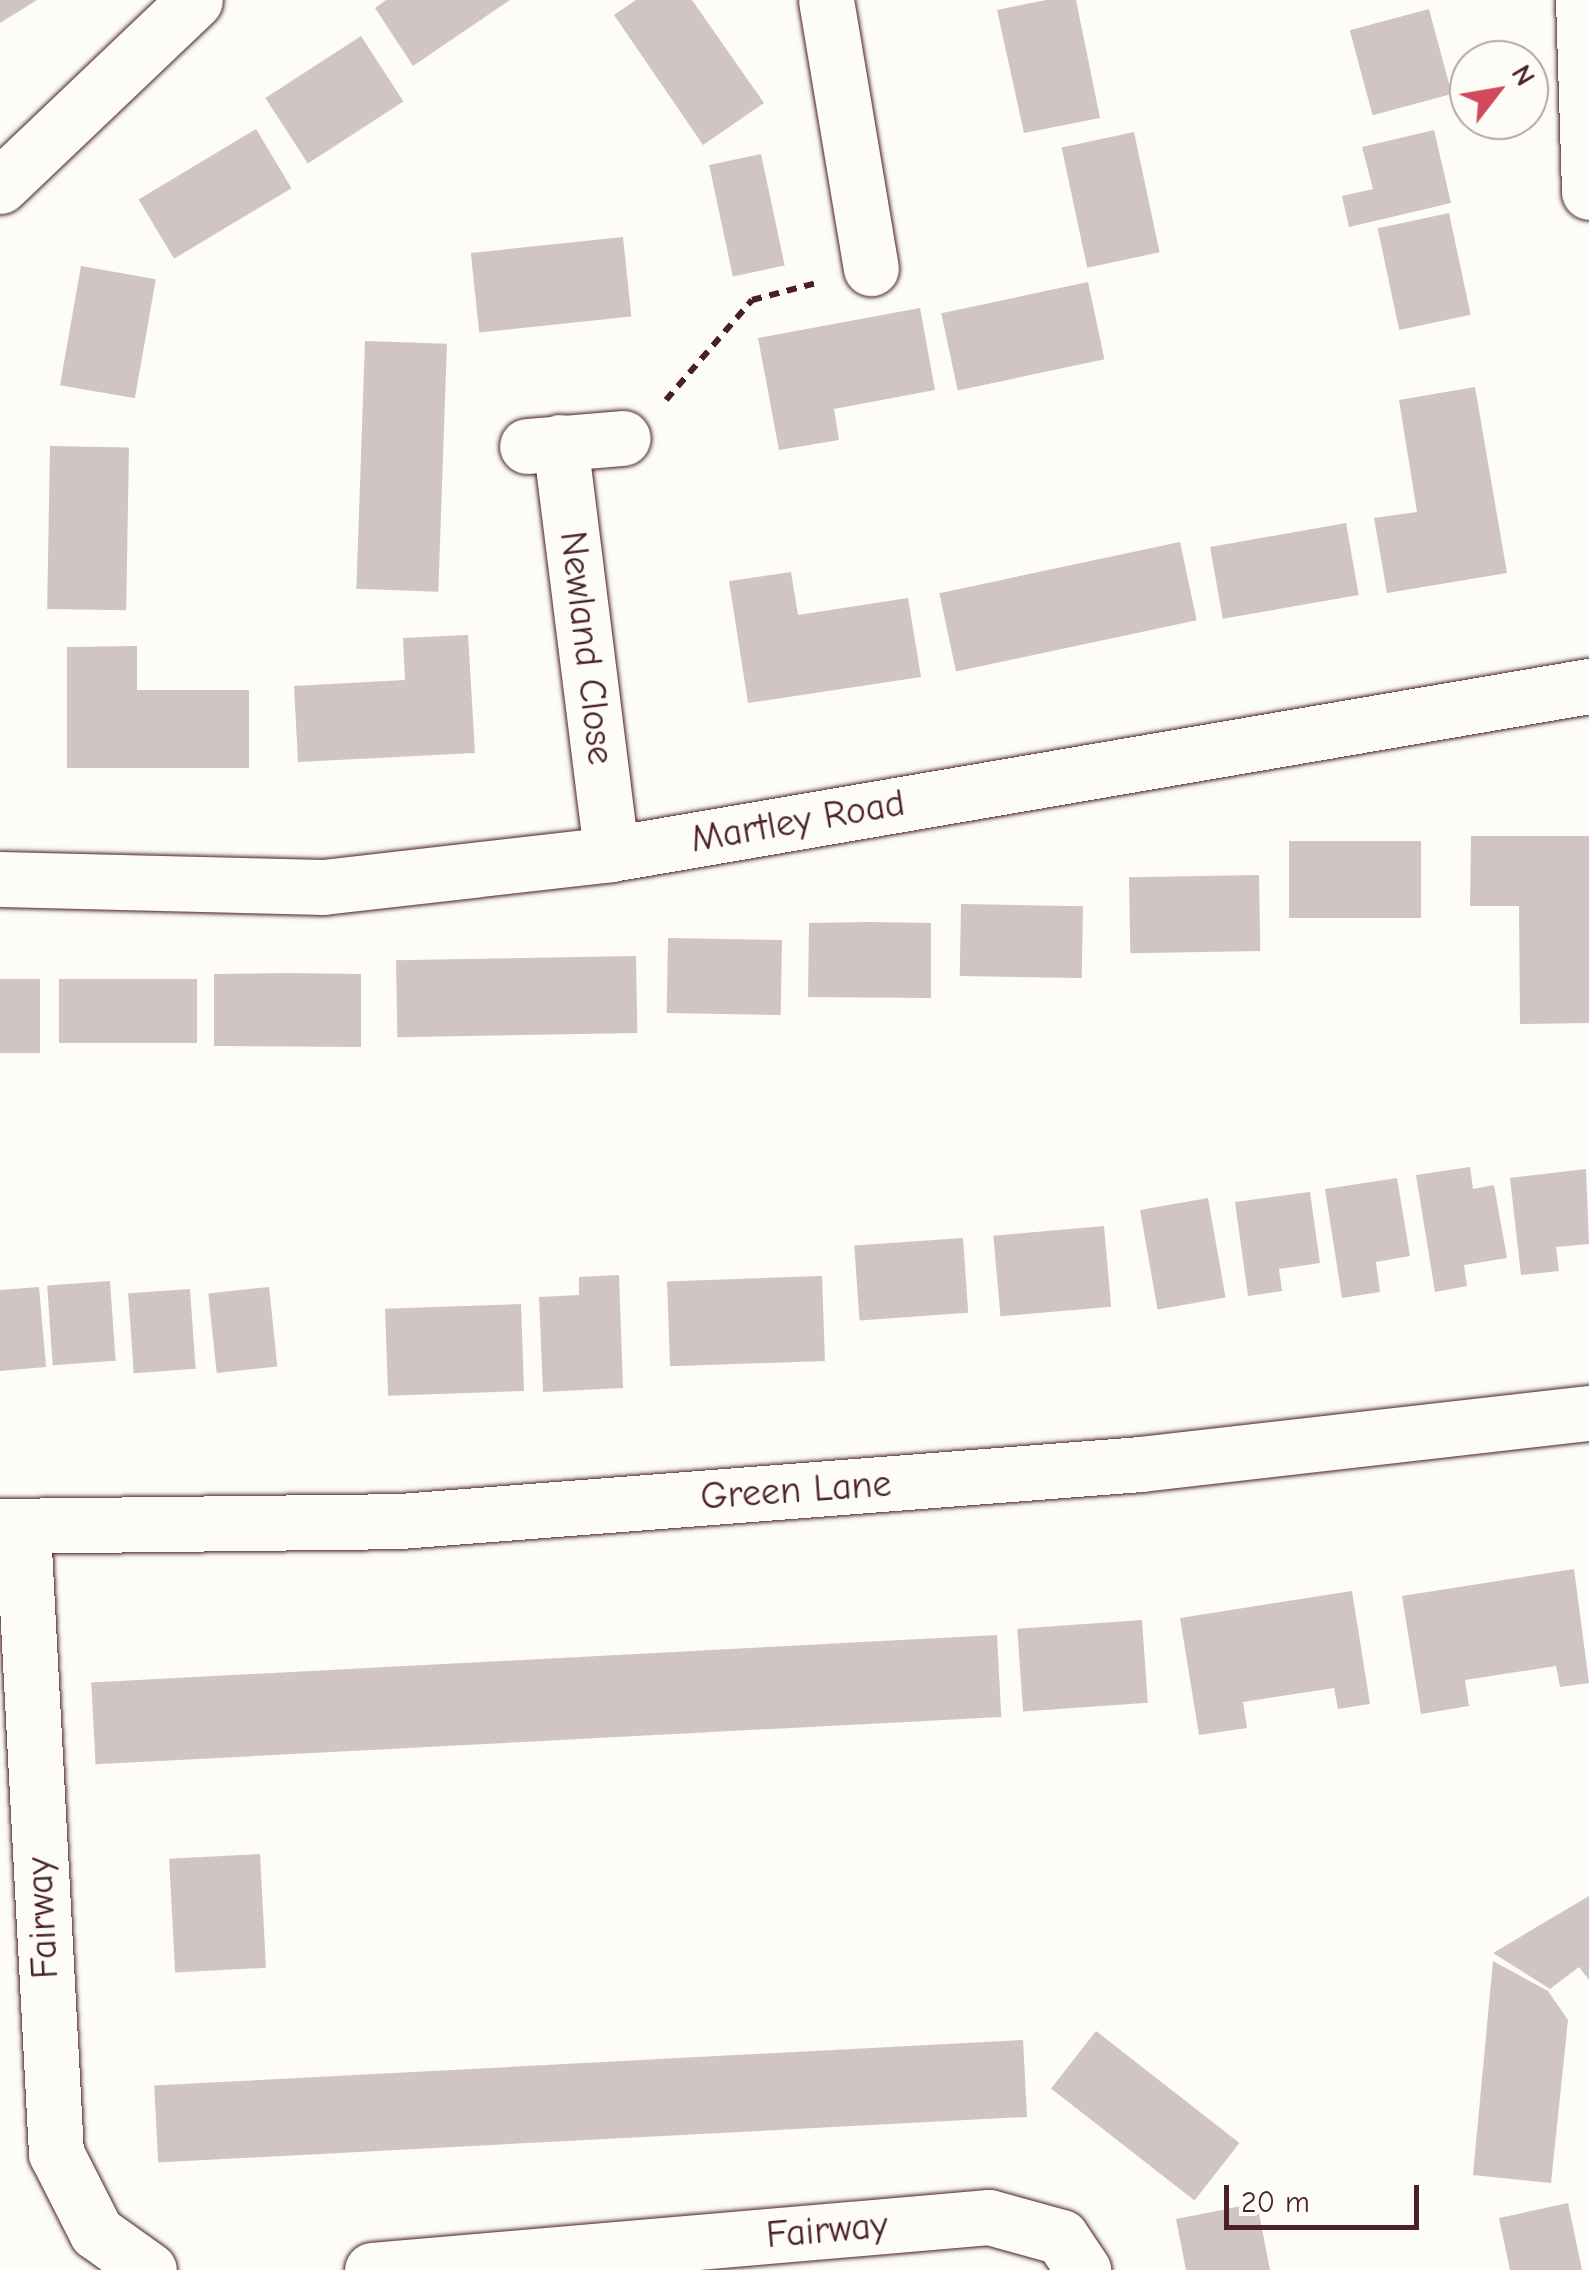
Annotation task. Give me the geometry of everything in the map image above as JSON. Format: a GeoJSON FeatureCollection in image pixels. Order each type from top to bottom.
{"type":"FeatureCollection","features":[{"type":"Feature","properties":{"kind":"street"},"geometry":{"type":"LineString","coordinates":[[0,186],[196,0]]}},
{"type":"Feature","properties":{"kind":"street"},"geometry":{"type":"LineString","coordinates":[[826,0],[843,212],[871,268]]}},
{"type":"Feature","properties":{"kind":"street"},"geometry":{"type":"LineString","coordinates":[[1583,0],[1589,192]]}},
{"type":"Feature","properties":{"kind":"street","name":"Newland Close"},"geometry":{"type":"LineString","coordinates":[[611,854],[544,444],[623,438]]}},
{"type":"Feature","properties":{"kind":"street","name":"Martley Road"},"geometry":{"type":"LineString","coordinates":[[0,879],[323,887],[611,854],[1589,686]]}},
{"type":"Feature","properties":{"kind":"street","name":"Green Lane"},"geometry":{"type":"LineString","coordinates":[[11,1528],[400,1521],[1140,1464],[1589,1413]]}},
{"type":"Feature","properties":{"kind":"street","name":"Fairway"},"geometry":{"type":"LineString","coordinates":[[11,1528],[56,2152],[96,2232],[149,2270]]}},
{"type":"Feature","properties":{"kind":"street","name":"Fairway"},"geometry":{"type":"LineString","coordinates":[[372,2270],[989,2217],[1061,2237],[1083,2270]]}},
{"type":"Feature","properties":{"kind":"path"},"geometry":{"type":"LineString","coordinates":[[623,438],[620,412],[662,404],[752,300],[871,268]]}},
{"type":"Feature","properties":{"kind":"building"},"geometry":{"type":"Polygon","coordinates":[[[0,0],[37,0],[0,23],[0,0]]]}},
{"type":"Feature","properties":{"kind":"building"},"geometry":{"type":"Polygon","coordinates":[[[386,0],[510,0],[413,66],[375,8],[386,0]]]}},
{"type":"Feature","properties":{"kind":"building"},"geometry":{"type":"Polygon","coordinates":[[[636,0],[692,0],[764,103],[703,145],[614,15],[636,0]]]}},
{"type":"Feature","properties":{"kind":"building"},"geometry":{"type":"Polygon","coordinates":[[[1046,0],[1076,0],[1100,118],[1024,133],[997,10],[1046,0]]]}},
{"type":"Feature","properties":{"kind":"building"},"geometry":{"type":"Polygon","coordinates":[[[1429,9],[1449,95],[1373,115],[1350,30],[1429,9]]]}},
{"type":"Feature","properties":{"kind":"building"},"geometry":{"type":"Polygon","coordinates":[[[361,36],[403,101],[308,164],[265,98],[361,36]]]}},
{"type":"Feature","properties":{"kind":"building"},"geometry":{"type":"Polygon","coordinates":[[[256,129],[292,188],[174,259],[139,200],[256,129]]]}},
{"type":"Feature","properties":{"kind":"building"},"geometry":{"type":"Polygon","coordinates":[[[1434,130],[1451,203],[1349,227],[1342,196],[1373,189],[1362,147],[1434,130]]]}},
{"type":"Feature","properties":{"kind":"building"},"geometry":{"type":"Polygon","coordinates":[[[1134,132],[1160,252],[1087,268],[1062,147],[1134,132]]]}},
{"type":"Feature","properties":{"kind":"building"},"geometry":{"type":"Polygon","coordinates":[[[761,154],[785,266],[733,277],[709,165],[761,154]]]}},
{"type":"Feature","properties":{"kind":"building"},"geometry":{"type":"Polygon","coordinates":[[[1449,213],[1471,315],[1399,330],[1378,228],[1449,213]]]}},
{"type":"Feature","properties":{"kind":"building"},"geometry":{"type":"Polygon","coordinates":[[[623,237],[631,317],[479,333],[471,253],[623,237]]]}},
{"type":"Feature","properties":{"kind":"building"},"geometry":{"type":"Polygon","coordinates":[[[81,266],[156,279],[135,398],[60,385],[81,266]]]}},
{"type":"Feature","properties":{"kind":"building"},"geometry":{"type":"Polygon","coordinates":[[[1088,282],[1104,359],[958,390],[941,313],[1088,282]]]}},
{"type":"Feature","properties":{"kind":"building"},"geometry":{"type":"Polygon","coordinates":[[[920,308],[935,390],[834,409],[839,440],[779,450],[758,338],[920,308]]]}},
{"type":"Feature","properties":{"kind":"building"},"geometry":{"type":"Polygon","coordinates":[[[365,341],[447,344],[438,592],[356,589],[365,341]]]}},
{"type":"Feature","properties":{"kind":"building"},"geometry":{"type":"Polygon","coordinates":[[[1475,387],[1507,573],[1387,593],[1374,518],[1417,512],[1399,400],[1475,387]]]}},
{"type":"Feature","properties":{"kind":"building"},"geometry":{"type":"Polygon","coordinates":[[[50,446],[129,447],[126,610],[47,609],[50,446]]]}},
{"type":"Feature","properties":{"kind":"building"},"geometry":{"type":"Polygon","coordinates":[[[1346,523],[1359,595],[1223,619],[1210,547],[1346,523]]]}},
{"type":"Feature","properties":{"kind":"building"},"geometry":{"type":"Polygon","coordinates":[[[1180,542],[1197,620],[956,671],[939,593],[1180,542]]]}},
{"type":"Feature","properties":{"kind":"building"},"geometry":{"type":"Polygon","coordinates":[[[791,572],[798,615],[908,598],[921,677],[748,703],[729,581],[791,572]]]}},
{"type":"Feature","properties":{"kind":"building"},"geometry":{"type":"Polygon","coordinates":[[[468,635],[475,753],[298,762],[294,686],[405,680],[403,638],[468,635]]]}},
{"type":"Feature","properties":{"kind":"building"},"geometry":{"type":"Polygon","coordinates":[[[137,646],[137,690],[249,690],[249,768],[67,768],[67,647],[137,646]]]}},
{"type":"Feature","properties":{"kind":"building"},"geometry":{"type":"Polygon","coordinates":[[[1471,836],[1589,836],[1589,1023],[1520,1024],[1519,906],[1470,906],[1471,836]]]}},
{"type":"Feature","properties":{"kind":"building"},"geometry":{"type":"Polygon","coordinates":[[[1289,841],[1421,841],[1421,918],[1289,918],[1289,841]]]}},
{"type":"Feature","properties":{"kind":"building"},"geometry":{"type":"Polygon","coordinates":[[[1259,875],[1260,951],[1130,953],[1129,877],[1259,875]]]}},
{"type":"Feature","properties":{"kind":"building"},"geometry":{"type":"Polygon","coordinates":[[[961,904],[1083,906],[1082,978],[960,976],[961,904]]]}},
{"type":"Feature","properties":{"kind":"building"},"geometry":{"type":"Polygon","coordinates":[[[809,923],[931,923],[931,998],[808,997],[809,923]]]}},
{"type":"Feature","properties":{"kind":"building"},"geometry":{"type":"Polygon","coordinates":[[[668,938],[782,940],[781,1015],[667,1013],[668,938]]]}},
{"type":"Feature","properties":{"kind":"building"},"geometry":{"type":"Polygon","coordinates":[[[636,956],[637,1033],[397,1037],[396,960],[636,956]]]}},
{"type":"Feature","properties":{"kind":"building"},"geometry":{"type":"Polygon","coordinates":[[[214,974],[361,974],[361,1047],[214,1046],[214,974]]]}},
{"type":"Feature","properties":{"kind":"building"},"geometry":{"type":"Polygon","coordinates":[[[0,979],[40,979],[40,1053],[0,1053],[0,979]]]}},
{"type":"Feature","properties":{"kind":"building"},"geometry":{"type":"Polygon","coordinates":[[[59,979],[197,979],[197,1043],[59,1043],[59,979]]]}},
{"type":"Feature","properties":{"kind":"building"},"geometry":{"type":"Polygon","coordinates":[[[1470,1167],[1473,1189],[1494,1185],[1507,1258],[1464,1265],[1467,1286],[1435,1292],[1416,1175],[1470,1167]]]}},
{"type":"Feature","properties":{"kind":"building"},"geometry":{"type":"Polygon","coordinates":[[[1586,1169],[1589,1244],[1556,1247],[1559,1271],[1521,1275],[1510,1178],[1586,1169]]]}},
{"type":"Feature","properties":{"kind":"building"},"geometry":{"type":"Polygon","coordinates":[[[1397,1178],[1410,1256],[1376,1262],[1380,1292],[1342,1298],[1325,1189],[1397,1178]]]}},
{"type":"Feature","properties":{"kind":"building"},"geometry":{"type":"Polygon","coordinates":[[[1310,1192],[1320,1263],[1279,1269],[1282,1291],[1248,1296],[1235,1202],[1310,1192]]]}},
{"type":"Feature","properties":{"kind":"building"},"geometry":{"type":"Polygon","coordinates":[[[1208,1198],[1226,1297],[1158,1309],[1140,1210],[1208,1198]]]}},
{"type":"Feature","properties":{"kind":"building"},"geometry":{"type":"Polygon","coordinates":[[[1104,1226],[1111,1307],[1000,1316],[993,1236],[1104,1226]]]}},
{"type":"Feature","properties":{"kind":"building"},"geometry":{"type":"Polygon","coordinates":[[[963,1238],[968,1313],[859,1320],[854,1246],[963,1238]]]}},
{"type":"Feature","properties":{"kind":"building"},"geometry":{"type":"Polygon","coordinates":[[[619,1275],[623,1388],[543,1392],[539,1297],[579,1295],[579,1277],[619,1275]]]}},
{"type":"Feature","properties":{"kind":"building"},"geometry":{"type":"Polygon","coordinates":[[[822,1276],[825,1361],[670,1366],[667,1281],[822,1276]]]}},
{"type":"Feature","properties":{"kind":"building"},"geometry":{"type":"Polygon","coordinates":[[[110,1281],[116,1361],[53,1365],[47,1285],[110,1281]]]}},
{"type":"Feature","properties":{"kind":"building"},"geometry":{"type":"Polygon","coordinates":[[[39,1287],[46,1367],[0,1371],[0,1290],[39,1287]]]}},
{"type":"Feature","properties":{"kind":"building"},"geometry":{"type":"Polygon","coordinates":[[[269,1287],[277,1367],[217,1373],[208,1293],[269,1287]]]}},
{"type":"Feature","properties":{"kind":"building"},"geometry":{"type":"Polygon","coordinates":[[[190,1289],[196,1369],[134,1373],[128,1293],[190,1289]]]}},
{"type":"Feature","properties":{"kind":"building"},"geometry":{"type":"Polygon","coordinates":[[[521,1304],[524,1391],[388,1396],[385,1309],[521,1304]]]}},
{"type":"Feature","properties":{"kind":"building"},"geometry":{"type":"Polygon","coordinates":[[[1574,1569],[1589,1683],[1560,1687],[1556,1666],[1465,1680],[1469,1706],[1421,1714],[1402,1596],[1574,1569]]]}},
{"type":"Feature","properties":{"kind":"building"},"geometry":{"type":"Polygon","coordinates":[[[1352,1591],[1370,1704],[1338,1709],[1334,1688],[1243,1702],[1247,1728],[1199,1735],[1180,1618],[1352,1591]]]}},
{"type":"Feature","properties":{"kind":"building"},"geometry":{"type":"Polygon","coordinates":[[[1142,1620],[1148,1703],[1023,1712],[1017,1629],[1142,1620]]]}},
{"type":"Feature","properties":{"kind":"building"},"geometry":{"type":"Polygon","coordinates":[[[997,1635],[1001,1717],[96,1764],[91,1682],[997,1635]]]}},
{"type":"Feature","properties":{"kind":"building"},"geometry":{"type":"Polygon","coordinates":[[[260,1854],[266,1968],[175,1973],[169,1859],[260,1854]]]}},
{"type":"Feature","properties":{"kind":"building"},"geometry":{"type":"Polygon","coordinates":[[[1589,1896],[1589,1980],[1579,1967],[1550,1989],[1493,1953],[1589,1896]]]}},
{"type":"Feature","properties":{"kind":"building"},"geometry":{"type":"Polygon","coordinates":[[[1493,1961],[1548,1991],[1568,2020],[1551,2183],[1473,2175],[1493,1961]]]}},
{"type":"Feature","properties":{"kind":"building"},"geometry":{"type":"Polygon","coordinates":[[[1096,2031],[1239,2143],[1194,2201],[1051,2089],[1096,2031]]]}},
{"type":"Feature","properties":{"kind":"building"},"geometry":{"type":"Polygon","coordinates":[[[1023,2040],[1027,2117],[158,2162],[154,2086],[1023,2040]]]}},
{"type":"Feature","properties":{"kind":"building"},"geometry":{"type":"Polygon","coordinates":[[[1257,2203],[1270,2270],[1186,2270],[1176,2219],[1257,2203]]]}},
{"type":"Feature","properties":{"kind":"building"},"geometry":{"type":"Polygon","coordinates":[[[1568,2203],[1582,2270],[1510,2270],[1499,2218],[1568,2203]]]}}]}
